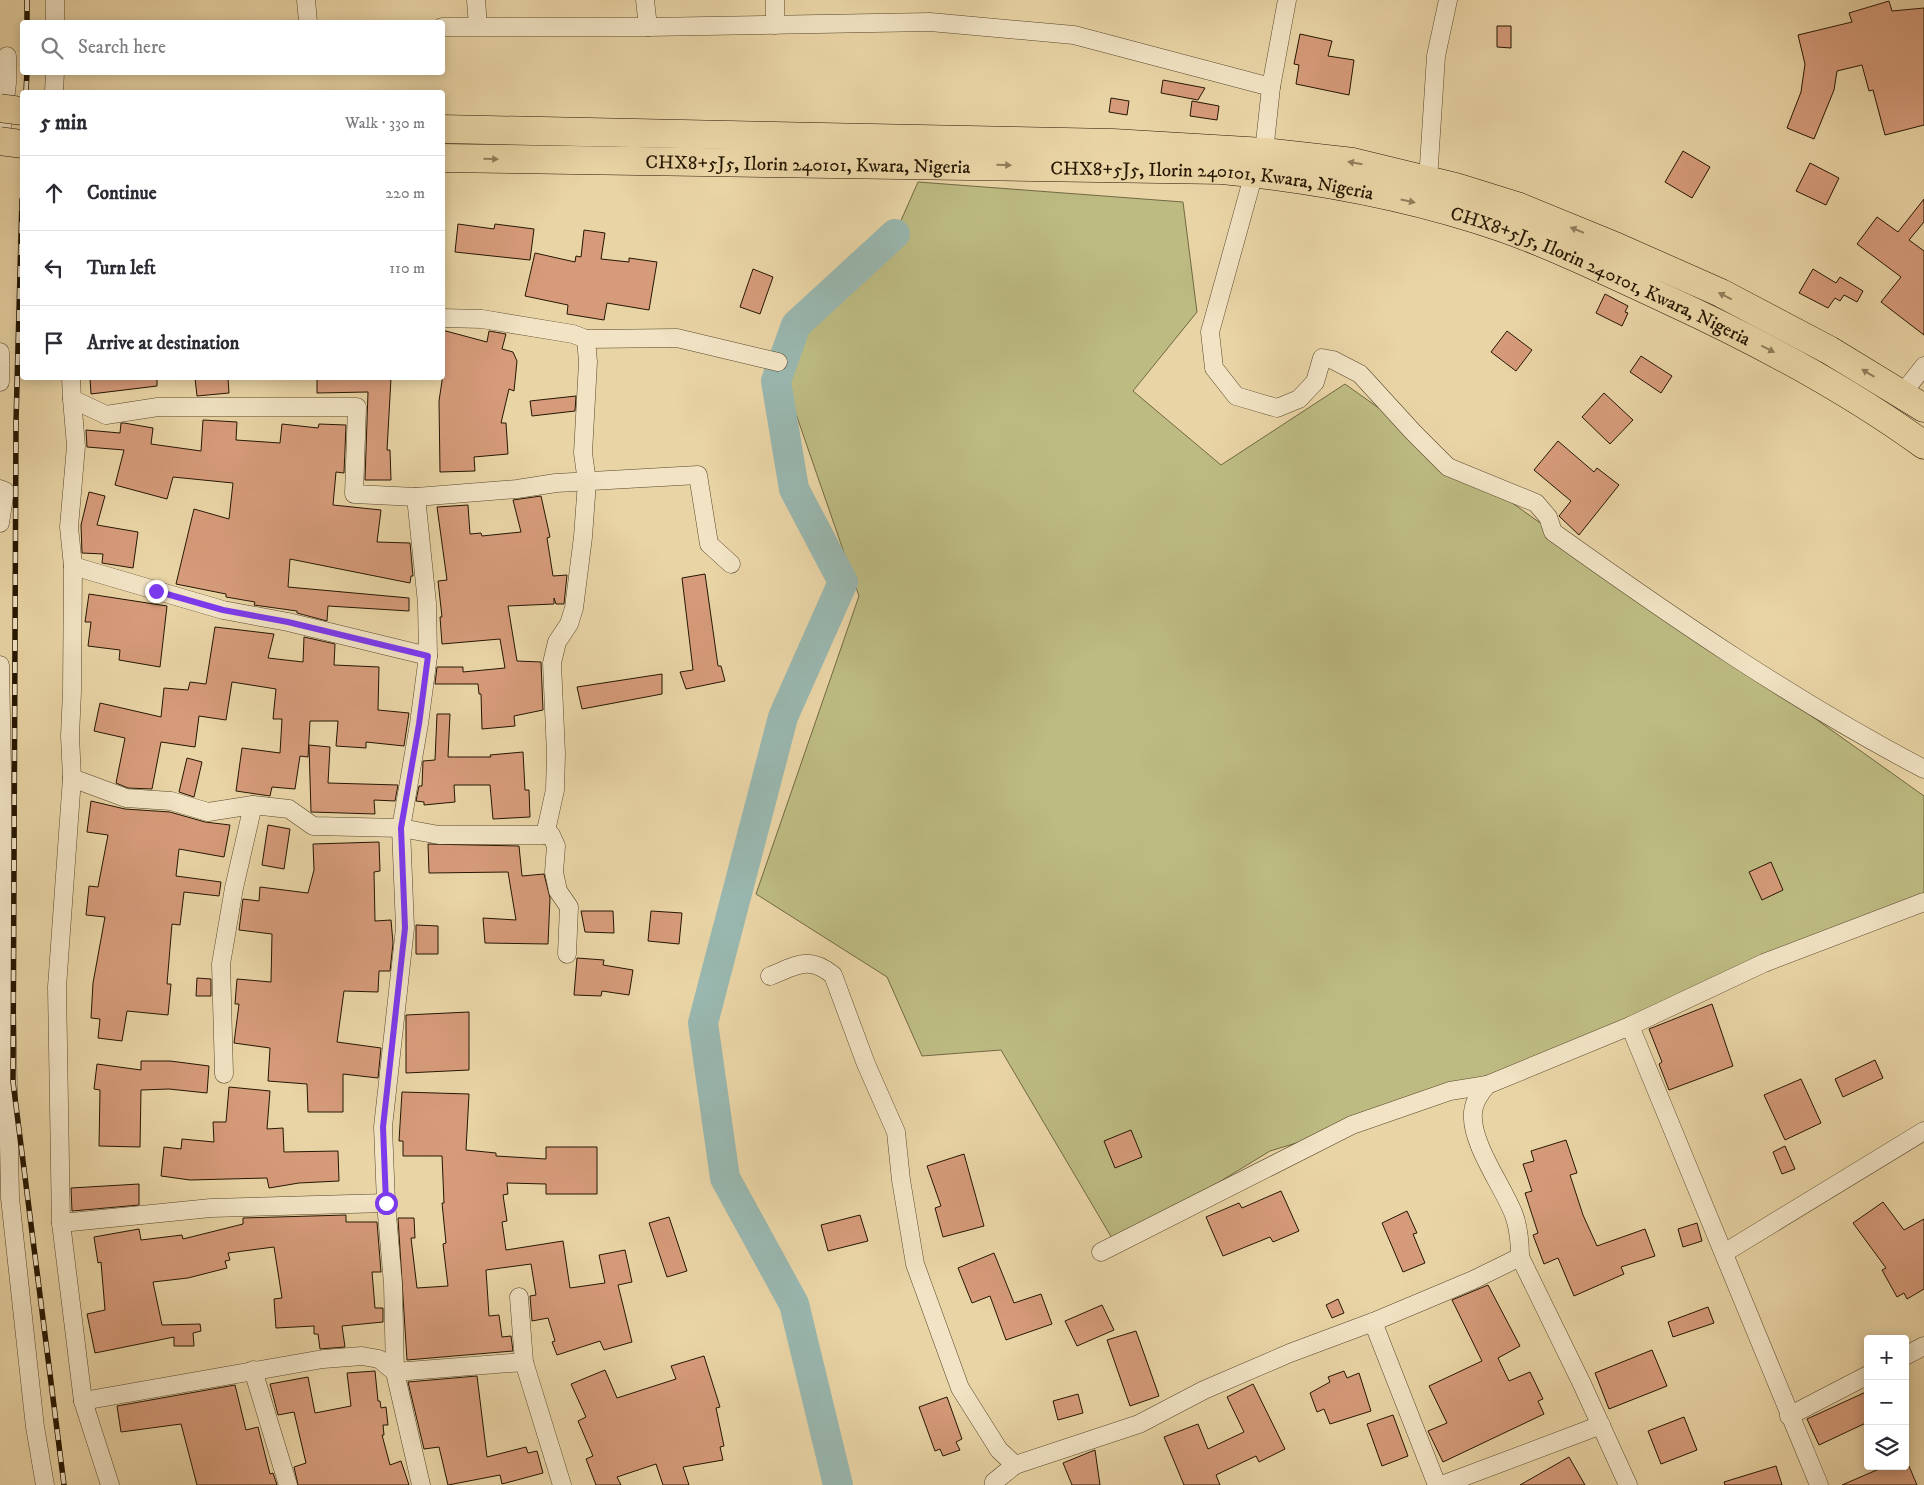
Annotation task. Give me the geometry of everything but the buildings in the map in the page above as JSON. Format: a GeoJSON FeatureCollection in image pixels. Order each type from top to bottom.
{"type":"FeatureCollection","features":[{"type":"Feature","properties":{"kind":"main road"},"geometry":{"type":"LineString","coordinates":[[0,108],[20,111]]}},
{"type":"Feature","properties":{"kind":"main road","name":"CHX8+5J5, Ilorin 240101, Kwara, Nigeria"},"geometry":{"type":"LineString","coordinates":[[445,129],[1113,143],[1259,162],[1355,190],[1434,207],[1541,242],[1709,319],[1816,374],[1924,445]]}},
{"type":"Feature","properties":{"kind":"main road"},"geometry":{"type":"LineString","coordinates":[[0,142],[20,144]]}},
{"type":"Feature","properties":{"kind":"main road","name":"CHX8+5J5, Ilorin 240101, Kwara, Nigeria"},"geometry":{"type":"LineString","coordinates":[[445,158],[1123,167],[1259,162],[1353,162],[1428,180],[1517,206],[1617,247],[1721,293],[1829,350],[1924,408]]}},
{"type":"Feature","properties":{"kind":"street"},"geometry":{"type":"LineString","coordinates":[[54,0],[55,20]]}},
{"type":"Feature","properties":{"kind":"street"},"geometry":{"type":"LineString","coordinates":[[306,0],[308,20]]}},
{"type":"Feature","properties":{"kind":"street"},"geometry":{"type":"LineString","coordinates":[[476,0],[478,26]]}},
{"type":"Feature","properties":{"kind":"street"},"geometry":{"type":"LineString","coordinates":[[645,0],[648,27]]}},
{"type":"Feature","properties":{"kind":"street"},"geometry":{"type":"LineString","coordinates":[[775,0],[775,25]]}},
{"type":"Feature","properties":{"kind":"street"},"geometry":{"type":"LineString","coordinates":[[1287,0],[1259,162],[1210,332],[1214,368],[1236,396],[1277,408],[1299,399],[1315,382],[1322,358],[1333,360],[1360,374],[1448,467],[1536,503],[1548,517],[1553,532],[1655,604],[1768,679],[1924,769]]}},
{"type":"Feature","properties":{"kind":"street"},"geometry":{"type":"LineString","coordinates":[[1428,180],[1436,56],[1448,0]]}},
{"type":"Feature","properties":{"kind":"street"},"geometry":{"type":"LineString","coordinates":[[445,27],[648,27],[930,22],[1074,35],[1271,87]]}},
{"type":"Feature","properties":{"kind":"street"},"geometry":{"type":"LineString","coordinates":[[0,142],[10,56]]}},
{"type":"Feature","properties":{"kind":"street"},"geometry":{"type":"LineString","coordinates":[[54,90],[55,75]]}},
{"type":"Feature","properties":{"kind":"street"},"geometry":{"type":"LineString","coordinates":[[445,318],[482,319],[573,334],[586,339],[677,338],[778,362]]}},
{"type":"Feature","properties":{"kind":"street"},"geometry":{"type":"LineString","coordinates":[[545,835],[555,790],[556,754],[552,662],[557,642],[569,624],[574,608],[587,482],[583,453],[588,362],[586,339]]}},
{"type":"Feature","properties":{"kind":"street"},"geometry":{"type":"LineString","coordinates":[[0,352],[0,382]]}},
{"type":"Feature","properties":{"kind":"street"},"geometry":{"type":"LineString","coordinates":[[1902,394],[1924,366]]}},
{"type":"Feature","properties":{"kind":"street"},"geometry":{"type":"LineString","coordinates":[[71,380],[76,446],[69,527],[72,566],[70,736],[72,778],[57,987],[62,1223],[83,1401],[110,1485]]}},
{"type":"Feature","properties":{"kind":"street"},"geometry":{"type":"LineString","coordinates":[[72,400],[106,414],[158,407],[358,408],[354,494],[416,497],[587,482],[698,475],[709,544],[730,564]]}},
{"type":"Feature","properties":{"kind":"street"},"geometry":{"type":"LineString","coordinates":[[0,489],[5,490],[0,523]]}},
{"type":"Feature","properties":{"kind":"street"},"geometry":{"type":"LineString","coordinates":[[416,497],[426,604],[428,656],[419,724],[401,828],[405,928],[383,1127],[386,1203],[393,1284],[395,1372],[421,1485]]}},
{"type":"Feature","properties":{"kind":"street"},"geometry":{"type":"LineString","coordinates":[[72,566],[223,610],[288,622],[428,656]]}},
{"type":"Feature","properties":{"kind":"street"},"geometry":{"type":"LineString","coordinates":[[0,665],[10,1198],[35,1426],[45,1485]]}},
{"type":"Feature","properties":{"kind":"street"},"geometry":{"type":"LineString","coordinates":[[72,778],[126,798],[171,801],[208,812],[253,805],[288,809],[313,826],[401,828],[439,835],[551,835],[556,846],[554,872],[558,891],[568,906],[567,954]]}},
{"type":"Feature","properties":{"kind":"street"},"geometry":{"type":"LineString","coordinates":[[224,1074],[221,964],[234,888],[253,805]]}},
{"type":"Feature","properties":{"kind":"street"},"geometry":{"type":"LineString","coordinates":[[1101,1252],[1352,1125],[1450,1091],[1487,1085],[1630,1026],[1764,963],[1924,902]]}},
{"type":"Feature","properties":{"kind":"street"},"geometry":{"type":"LineString","coordinates":[[770,976],[805,962],[822,966],[833,975],[866,1064],[896,1132],[901,1180],[915,1264],[960,1388],[999,1450],[1015,1465]]}},
{"type":"Feature","properties":{"kind":"street"},"geometry":{"type":"LineString","coordinates":[[1630,1026],[1819,1485]]}},
{"type":"Feature","properties":{"kind":"street"},"geometry":{"type":"LineString","coordinates":[[1487,1085],[1478,1096],[1473,1112],[1475,1130],[1496,1180],[1514,1214],[1520,1237],[1520,1257],[1628,1485]]}},
{"type":"Feature","properties":{"kind":"street"},"geometry":{"type":"LineString","coordinates":[[1724,1253],[1924,1131]]}},
{"type":"Feature","properties":{"kind":"street"},"geometry":{"type":"LineString","coordinates":[[62,1223],[211,1208],[386,1203]]}},
{"type":"Feature","properties":{"kind":"street"},"geometry":{"type":"LineString","coordinates":[[994,1485],[994,1482],[1015,1465],[1139,1424],[1221,1382],[1290,1352],[1373,1322],[1473,1280],[1520,1257]]}},
{"type":"Feature","properties":{"kind":"street"},"geometry":{"type":"LineString","coordinates":[[518,1297],[524,1362],[562,1485]]}},
{"type":"Feature","properties":{"kind":"street"},"geometry":{"type":"LineString","coordinates":[[1373,1322],[1437,1485]]}},
{"type":"Feature","properties":{"kind":"street"},"geometry":{"type":"LineString","coordinates":[[1909,1354],[1924,1346]]}},
{"type":"Feature","properties":{"kind":"street"},"geometry":{"type":"LineString","coordinates":[[83,1401],[323,1359],[362,1356],[379,1359],[395,1372],[524,1362]]}},
{"type":"Feature","properties":{"kind":"street"},"geometry":{"type":"LineString","coordinates":[[253,1370],[288,1485]]}},
{"type":"Feature","properties":{"kind":"street"},"geometry":{"type":"LineString","coordinates":[[1789,1416],[1864,1377]]}},
{"type":"Feature","properties":{"kind":"street"},"geometry":{"type":"LineString","coordinates":[[1442,1485],[1601,1425]]}},
{"type":"Feature","properties":{"kind":"shaded area"},"geometry":{"type":"Polygon","coordinates":[[[918,182],[1183,202],[1197,312],[1133,391],[1221,465],[1345,384],[1924,796],[1924,894],[1487,1085],[1270,1151],[1116,1245],[1001,1050],[922,1056],[887,977],[756,894],[859,596],[778,362],[895,234],[918,182]]]}},
{"type":"Feature","properties":{"kind":"waterway"},"geometry":{"type":"LineString","coordinates":[[838,1485],[794,1304],[725,1178],[703,1023],[783,717],[843,582],[794,489],[776,381],[796,325],[895,234]]}},
{"type":"Feature","properties":{"kind":"railway"},"geometry":{"type":"LineString","coordinates":[[27,0],[27,20]]}},
{"type":"Feature","properties":{"kind":"railway"},"geometry":{"type":"LineString","coordinates":[[26,90],[27,75]]}},
{"type":"Feature","properties":{"kind":"railway"},"geometry":{"type":"LineString","coordinates":[[20,274],[16,422],[13,1082],[64,1485]]}},
{"type":"Feature","properties":{"kind":"route"},"geometry":{"type":"LineString","coordinates":[[156,591],[223,610],[288,622],[428,656],[419,724],[401,828],[405,928],[383,1127],[386,1203]]}}]}
